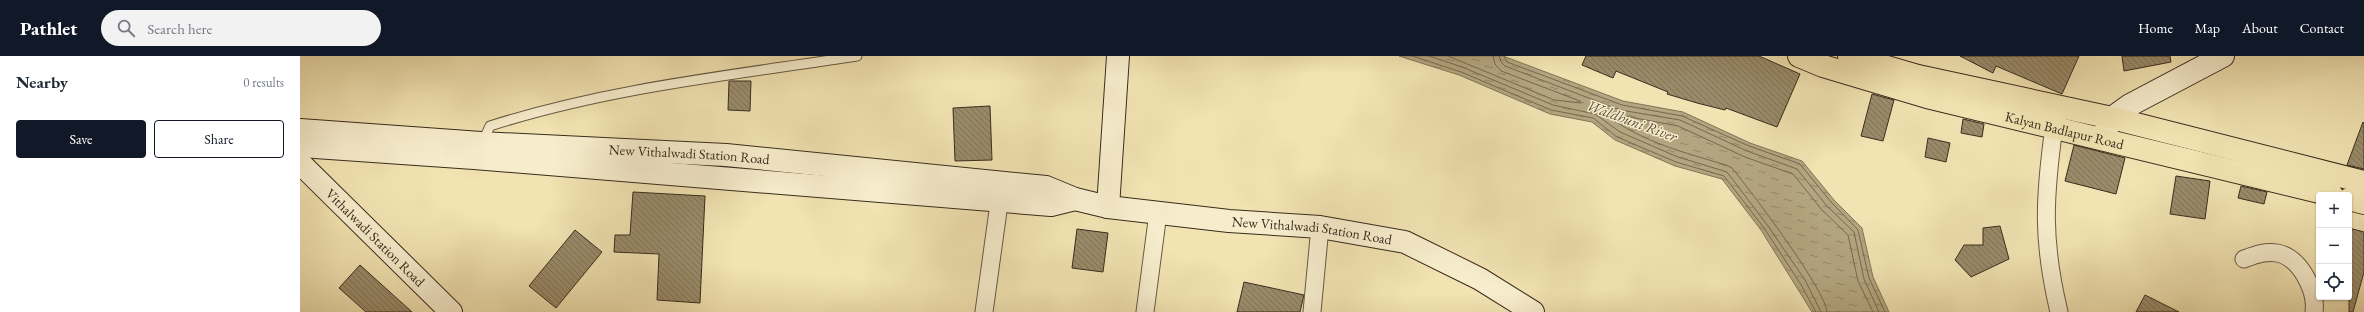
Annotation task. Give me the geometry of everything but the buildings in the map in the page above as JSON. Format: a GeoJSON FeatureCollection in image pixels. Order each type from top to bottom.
{"type":"FeatureCollection","features":[{"type":"Feature","properties":{"kind":"main road","name":"Kalyan Badlapur Road"},"geometry":{"type":"LineString","coordinates":[[1799,56],[1823,66],[1927,97],[2057,118],[2112,118],[2364,182]]}},
{"type":"Feature","properties":{"kind":"main road","name":"Kalyan Badlapur Road"},"geometry":{"type":"LineString","coordinates":[[1849,56],[2057,118],[2102,138],[2320,192]]}},
{"type":"Feature","properties":{"kind":"main road"},"geometry":{"type":"LineString","coordinates":[[2352,200],[2364,203]]}},
{"type":"Feature","properties":{"kind":"street"},"geometry":{"type":"LineString","coordinates":[[1108,207],[1118,56]]}},
{"type":"Feature","properties":{"kind":"street"},"geometry":{"type":"LineString","coordinates":[[2102,138],[2112,118],[2130,105],[2223,56]]}},
{"type":"Feature","properties":{"kind":"street"},"geometry":{"type":"LineString","coordinates":[[2057,118],[2046,183],[2045,233],[2050,272],[2059,312]]}},
{"type":"Feature","properties":{"kind":"street","name":"New Vithalwadi Station Road"},"geometry":{"type":"LineString","coordinates":[[300,130],[478,150]]}},
{"type":"Feature","properties":{"kind":"street","name":"New Vithalwadi Station Road"},"geometry":{"type":"LineString","coordinates":[[300,146],[726,155],[823,175],[1001,191],[1046,187],[1075,199],[1108,207],[1228,221],[1320,227],[1405,242],[1480,279],[1533,312]]}},
{"type":"Feature","properties":{"kind":"street","name":"Vithalwadi Station Road"},"geometry":{"type":"LineString","coordinates":[[300,163],[443,309]]}},
{"type":"Feature","properties":{"kind":"street"},"geometry":{"type":"LineString","coordinates":[[984,312],[1001,191]]}},
{"type":"Feature","properties":{"kind":"street"},"geometry":{"type":"LineString","coordinates":[[1145,312],[1158,213]]}},
{"type":"Feature","properties":{"kind":"street"},"geometry":{"type":"LineString","coordinates":[[1312,312],[1320,227]]}},
{"type":"Feature","properties":{"kind":"street"},"geometry":{"type":"LineString","coordinates":[[2244,259],[2261,252],[2278,253],[2291,260],[2307,277],[2314,296],[2314,312]]}},
{"type":"Feature","properties":{"kind":"lane"},"geometry":{"type":"LineString","coordinates":[[478,150],[490,126],[532,113],[656,87],[857,56]]}},
{"type":"Feature","properties":{"kind":"water","name":"Waldhuni River"},"geometry":{"type":"Polygon","coordinates":[[[1399,56],[1503,56],[1623,101],[1683,112],[1750,143],[1802,161],[1834,200],[1862,228],[1873,277],[1889,312],[1812,312],[1761,230],[1722,179],[1675,166],[1615,140],[1592,122],[1550,114],[1459,75],[1399,56]]]}}]}
